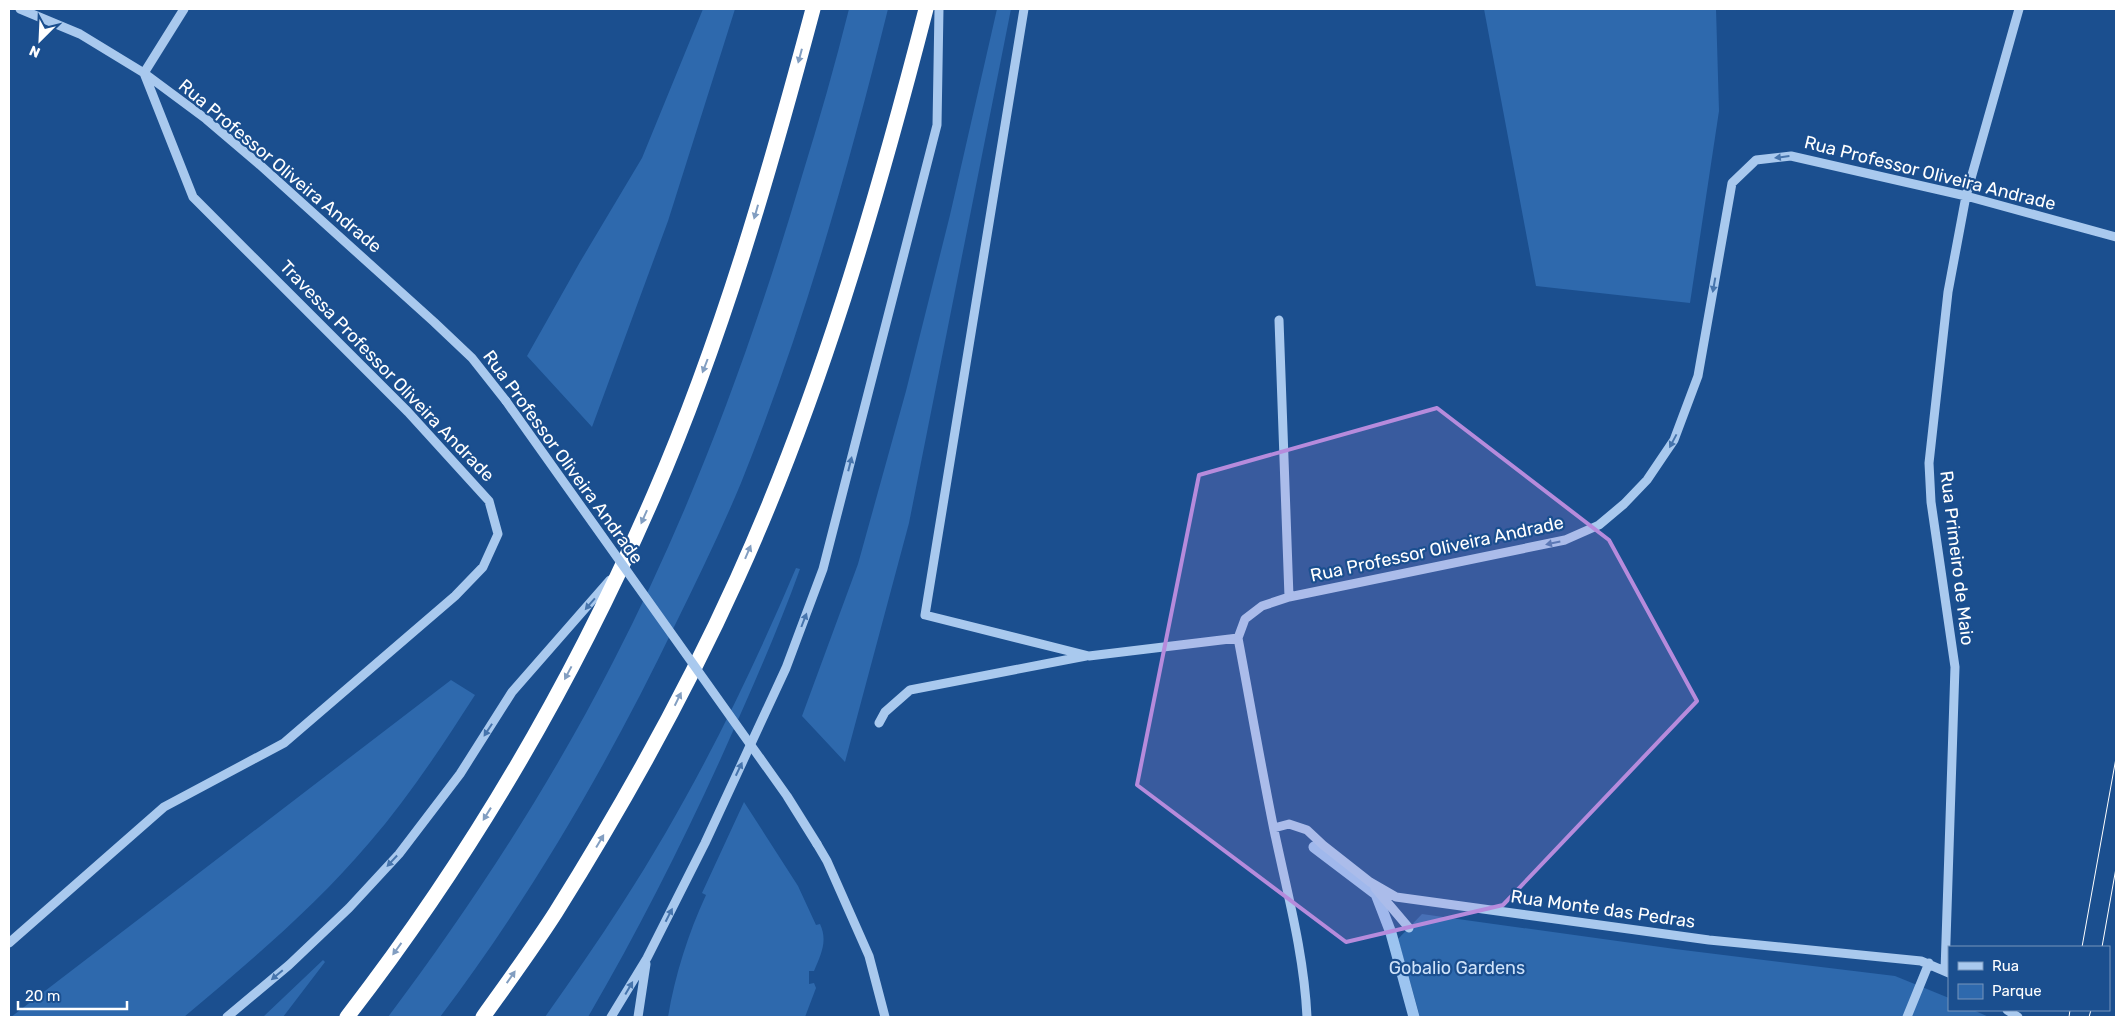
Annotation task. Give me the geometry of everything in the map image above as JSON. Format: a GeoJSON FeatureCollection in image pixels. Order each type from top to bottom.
{"type":"FeatureCollection","features":[{"type":"Feature","properties":{"kind":"highway"},"geometry":{"type":"LineString","coordinates":[[347,1017],[452,869],[524,753],[622,567],[658,485],[718,330],[742,258],[813,9]]}},
{"type":"Feature","properties":{"kind":"highway"},"geometry":{"type":"LineString","coordinates":[[484,1017],[554,915],[602,838],[675,705],[736,580],[803,418],[850,284],[896,127],[926,9]]}},
{"type":"Feature","properties":{"kind":"street","name":"Rua Professor Oliveira Andrade"},"geometry":{"type":"LineString","coordinates":[[20,9],[80,34],[144,73],[206,119],[384,276],[472,358],[506,402],[787,796],[827,861],[869,956],[885,1017]]}},
{"type":"Feature","properties":{"kind":"street"},"geometry":{"type":"LineString","coordinates":[[144,73],[184,9]]}},
{"type":"Feature","properties":{"kind":"street"},"geometry":{"type":"LineString","coordinates":[[611,1017],[647,958],[705,843],[786,668],[823,569],[938,125],[938,9]]}},
{"type":"Feature","properties":{"kind":"street"},"geometry":{"type":"LineString","coordinates":[[1024,9],[925,615],[1089,656]]}},
{"type":"Feature","properties":{"kind":"street","name":"Rua Primeiro de Maio"},"geometry":{"type":"LineString","coordinates":[[1947,972],[1954,667],[1930,502],[1929,463],[1948,292],[1966,196],[2019,9]]}},
{"type":"Feature","properties":{"kind":"street","name":"Travessa Professor Oliveira Andrade"},"geometry":{"type":"LineString","coordinates":[[9,943],[164,807],[284,743],[455,596],[483,567],[498,534],[489,501],[408,412],[193,197],[144,73]]}},
{"type":"Feature","properties":{"kind":"street","name":"Rua Professor Oliveira Andrade"},"geometry":{"type":"LineString","coordinates":[[1238,638],[1245,619],[1262,606],[1289,597],[1566,540],[1599,525],[1624,504],[1647,480],[1674,440],[1698,376],[1732,183],[1756,160],[1791,156],[1966,196],[2116,237]]}},
{"type":"Feature","properties":{"kind":"street"},"geometry":{"type":"LineString","coordinates":[[1279,320],[1289,597]]}},
{"type":"Feature","properties":{"kind":"street"},"geometry":{"type":"LineString","coordinates":[[227,1017],[296,959],[399,854],[460,774],[512,692],[622,567]]}},
{"type":"Feature","properties":{"kind":"street"},"geometry":{"type":"LineString","coordinates":[[879,723],[885,712],[910,690],[1089,656],[1238,638],[1296,932],[1306,987],[1307,1017]]}},
{"type":"Feature","properties":{"kind":"street","name":"Rua Monte das Pedras"},"geometry":{"type":"LineString","coordinates":[[1274,828],[1289,824],[1307,830],[1370,882],[1396,897],[1709,940],[1921,961],[1947,972]]}},
{"type":"Feature","properties":{"kind":"street"},"geometry":{"type":"LineString","coordinates":[[1370,882],[1409,928]]}},
{"type":"Feature","properties":{"kind":"street"},"geometry":{"type":"LineString","coordinates":[[638,1017],[647,958]]}},
{"type":"Feature","properties":{"kind":"street"},"geometry":{"type":"LineString","coordinates":[[1906,1017],[1928,964]]}},
{"type":"Feature","properties":{"kind":"highlighted area"},"geometry":{"type":"Polygon","coordinates":[[[1437,408],[1609,540],[1697,701],[1503,905],[1346,942],[1137,785],[1199,475],[1437,408]]]}},
{"type":"Feature","properties":{"kind":"green space"},"geometry":{"type":"Polygon","coordinates":[[[703,9],[735,9],[668,221],[592,427],[527,356],[642,158],[703,9]]]}},
{"type":"Feature","properties":{"kind":"green space"},"geometry":{"type":"Polygon","coordinates":[[[849,9],[888,9],[857,129],[804,308],[741,483],[717,537],[650,676],[596,777],[537,875],[474,971],[440,1017],[388,1017],[450,932],[536,800],[613,662],[669,544],[719,424],[763,301],[815,135],[849,9]]]}},
{"type":"Feature","properties":{"kind":"green space"},"geometry":{"type":"Polygon","coordinates":[[[997,9],[1011,9],[909,523],[845,762],[802,716],[858,564],[906,391],[950,215],[997,9]]]}},
{"type":"Feature","properties":{"kind":"green space"},"geometry":{"type":"Polygon","coordinates":[[[1484,9],[1716,9],[1719,111],[1690,303],[1536,286],[1484,9]]]}},
{"type":"Feature","properties":{"kind":"green space"},"geometry":{"type":"Polygon","coordinates":[[[796,568],[800,569],[782,617],[721,758],[658,889],[624,953],[588,1017],[545,1017],[613,919],[671,824],[716,740],[758,655],[796,568]]]}},
{"type":"Feature","properties":{"kind":"green space"},"geometry":{"type":"Polygon","coordinates":[[[451,680],[475,695],[425,771],[384,826],[348,867],[303,912],[257,955],[184,1017],[11,1017],[451,680]]]}},
{"type":"Feature","properties":{"kind":"green space"},"geometry":{"type":"Polygon","coordinates":[[[744,802],[798,886],[816,925],[820,924],[823,948],[814,971],[809,971],[809,984],[814,983],[816,988],[805,1017],[668,1017],[683,955],[706,895],[702,893],[744,802]]]}},
{"type":"Feature","properties":{"kind":"green space","name":"Gobalio Gardens"},"geometry":{"type":"Polygon","coordinates":[[[1422,914],[1675,949],[1895,976],[1948,998],[1948,1011],[1975,1011],[1989,1017],[1420,1017],[1398,939],[1422,914]]]}},
{"type":"Feature","properties":{"kind":"green space"},"geometry":{"type":"Polygon","coordinates":[[[323,960],[325,962],[283,1017],[263,1017],[323,960]]]}},
{"type":"Feature","properties":{"kind":"waterway"},"geometry":{"type":"LineString","coordinates":[[1314,847],[1376,894],[1391,933],[1414,1017]]}},
{"type":"Feature","properties":{"kind":"tram line"},"geometry":{"type":"LineString","coordinates":[[2082,946],[2116,758]]}},
{"type":"Feature","properties":{"kind":"tram line"},"geometry":{"type":"LineString","coordinates":[[2102,946],[2116,868]]}},
{"type":"Feature","properties":{"kind":"tram line"},"geometry":{"type":"LineString","coordinates":[[2069,1017],[2070,1011]]}},
{"type":"Feature","properties":{"kind":"tram line"},"geometry":{"type":"LineString","coordinates":[[2089,1017],[2091,1011]]}}]}
